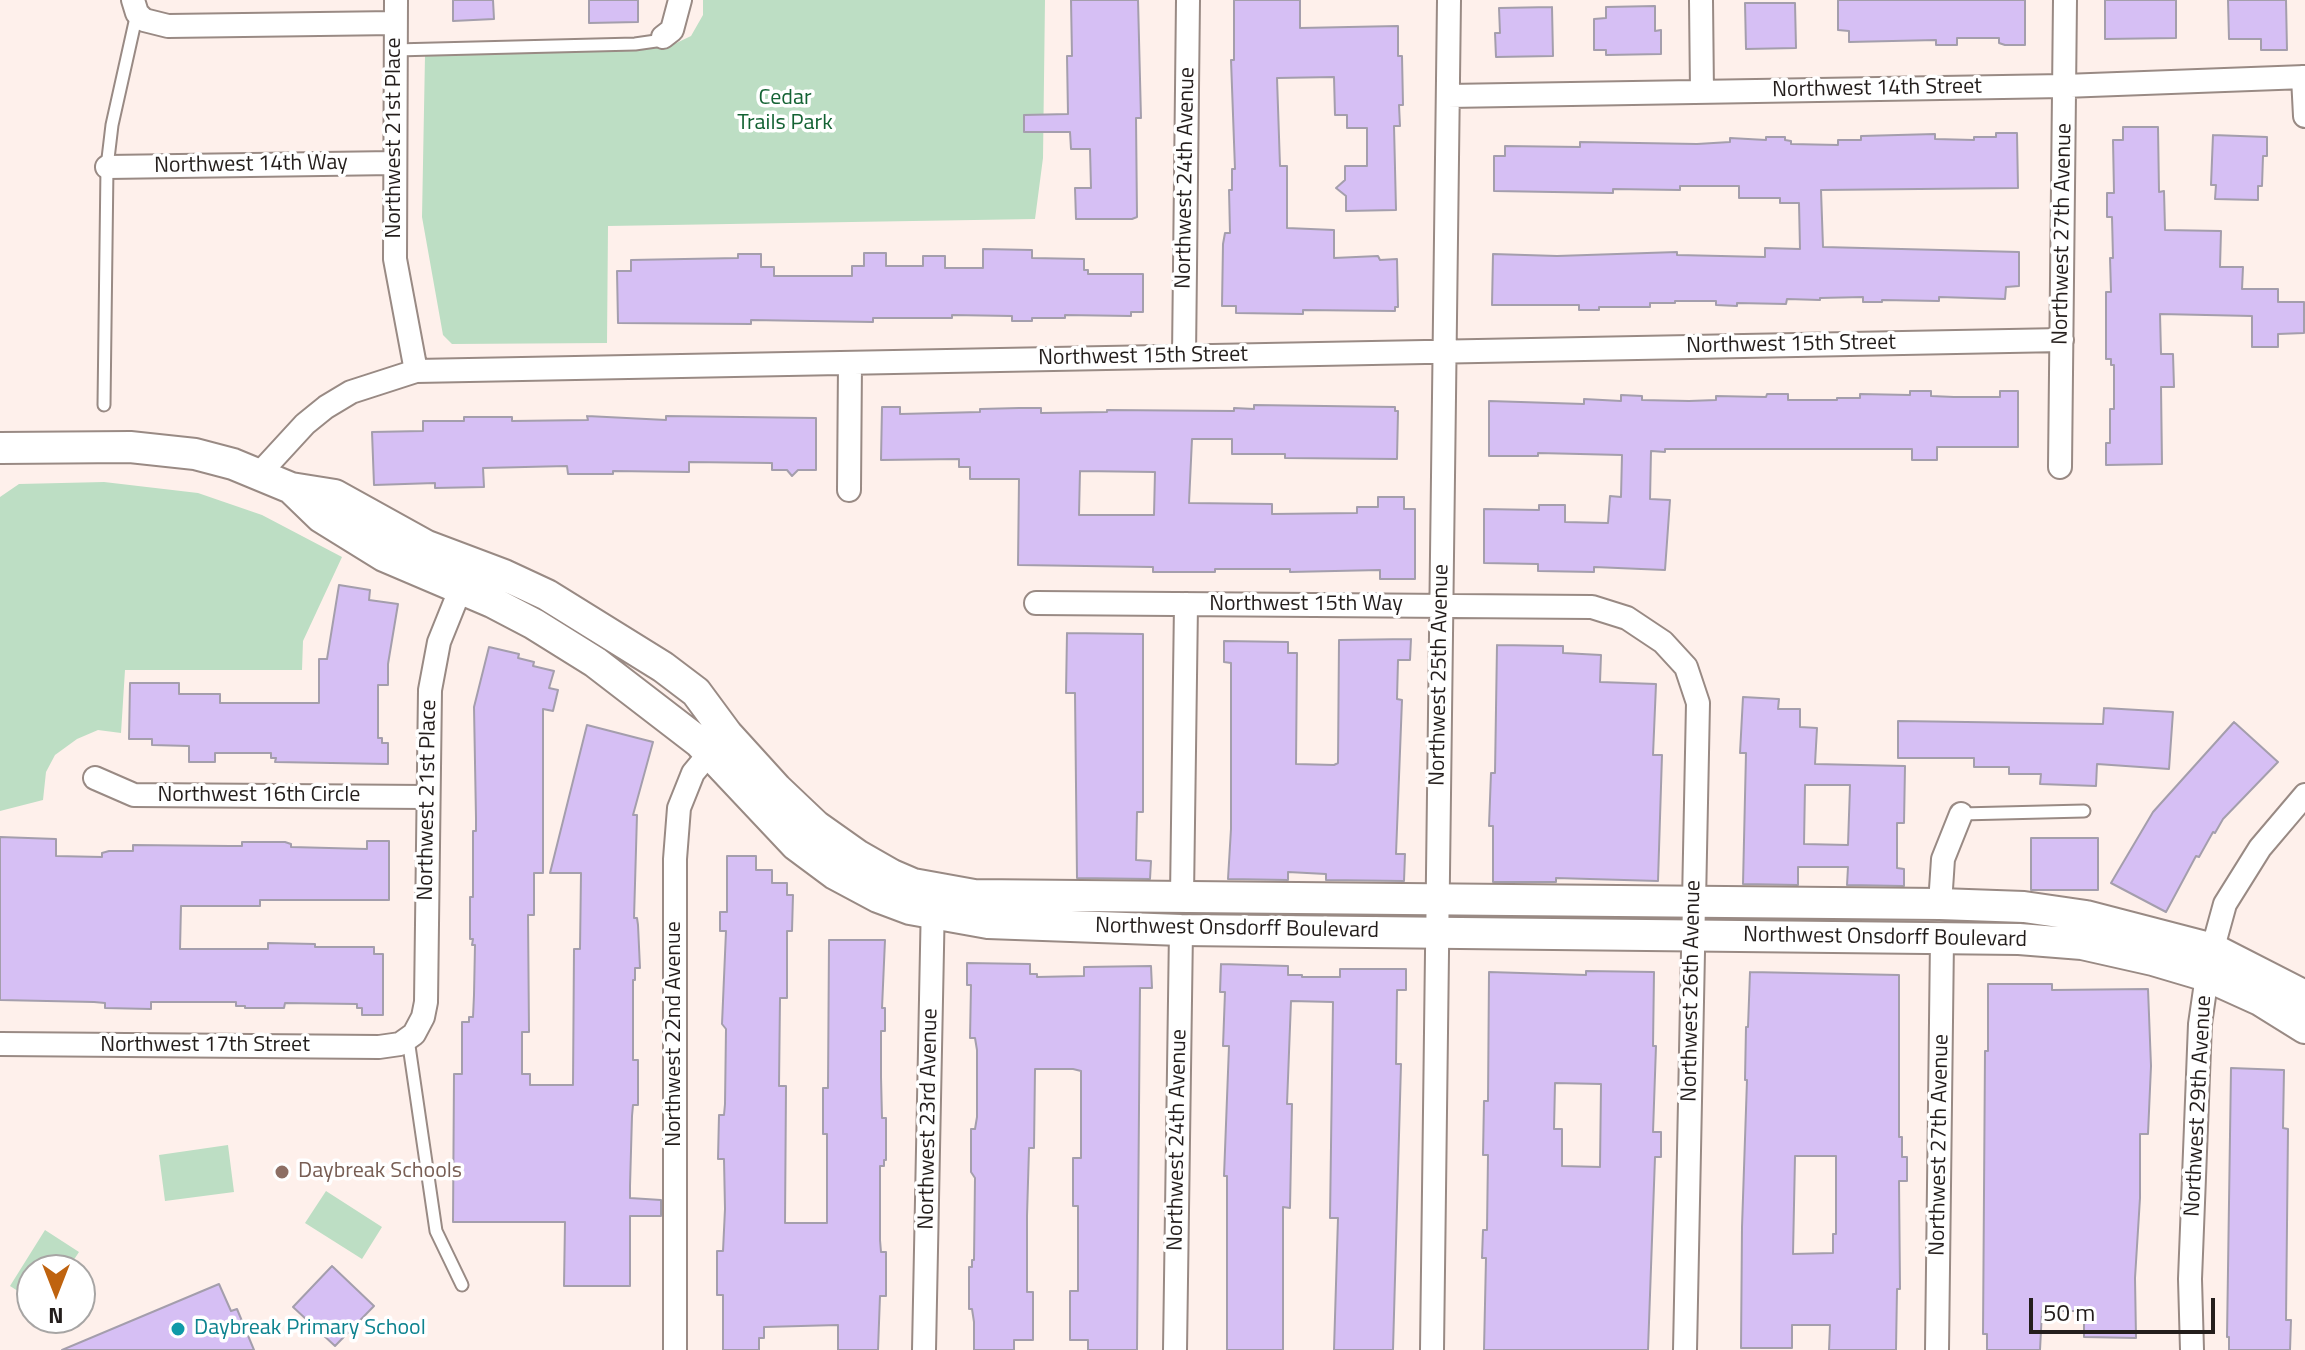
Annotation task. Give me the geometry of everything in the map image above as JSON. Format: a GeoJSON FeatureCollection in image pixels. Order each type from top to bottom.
{"type":"FeatureCollection","features":[{"type":"Feature","properties":{"kind":"street","name":"Northwest 21st Place"},"geometry":{"type":"LineString","coordinates":[[396,0],[395,259],[416,371]]}},
{"type":"Feature","properties":{"kind":"street"},"geometry":{"type":"LineString","coordinates":[[663,37],[672,30],[680,0]]}},
{"type":"Feature","properties":{"kind":"street","name":"Northwest 24th Avenue"},"geometry":{"type":"LineString","coordinates":[[1184,356],[1188,0]]}},
{"type":"Feature","properties":{"kind":"street","name":"Northwest 25th Avenue"},"geometry":{"type":"LineString","coordinates":[[1432,1350],[1449,0]]}},
{"type":"Feature","properties":{"kind":"street"},"geometry":{"type":"LineString","coordinates":[[1701,0],[1702,92]]}},
{"type":"Feature","properties":{"kind":"street","name":"Northwest 27th Avenue"},"geometry":{"type":"LineString","coordinates":[[2060,467],[2065,0]]}},
{"type":"Feature","properties":{"kind":"street"},"geometry":{"type":"LineString","coordinates":[[135,7],[154,24],[168,26],[395,23]]}},
{"type":"Feature","properties":{"kind":"street"},"geometry":{"type":"LineString","coordinates":[[2304,77],[2305,116]]}},
{"type":"Feature","properties":{"kind":"street","name":"Northwest 14th Street"},"geometry":{"type":"LineString","coordinates":[[1448,96],[2064,86],[2304,77]]}},
{"type":"Feature","properties":{"kind":"street","name":"Northwest 14th Way"},"geometry":{"type":"LineString","coordinates":[[107,167],[394,163]]}},
{"type":"Feature","properties":{"kind":"street","name":"Northwest 15th Street"},"geometry":{"type":"LineString","coordinates":[[259,474],[305,424],[326,407],[351,392],[416,371],[2062,340]]}},
{"type":"Feature","properties":{"kind":"street"},"geometry":{"type":"LineString","coordinates":[[849,490],[850,363]]}},
{"type":"Feature","properties":{"kind":"street","name":"Northwest Onsdorff Boulevard"},"geometry":{"type":"LineString","coordinates":[[0,448],[98,447],[195,454],[259,474],[291,488],[335,495],[427,546],[465,576],[547,595],[663,667],[696,692],[718,743],[777,789],[816,826],[892,875],[913,884],[933,901],[988,923],[1181,930],[2019,939],[2082,944],[2153,960],[2210,963],[2305,1028]]}},
{"type":"Feature","properties":{"kind":"street","name":"Northwest 21st Place"},"geometry":{"type":"LineString","coordinates":[[408,1039],[419,1027],[426,1002],[428,709],[432,669],[465,576]]}},
{"type":"Feature","properties":{"kind":"street","name":"Northwest 15th Way"},"geometry":{"type":"LineString","coordinates":[[1036,603],[1592,607],[1627,618],[1663,642]]}},
{"type":"Feature","properties":{"kind":"street"},"geometry":{"type":"LineString","coordinates":[[1182,896],[1186,604]]}},
{"type":"Feature","properties":{"kind":"street","name":"Northwest 26th Avenue"},"geometry":{"type":"LineString","coordinates":[[1663,642],[1686,667],[1698,703],[1685,1350]]}},
{"type":"Feature","properties":{"kind":"street","name":"Northwest 22nd Avenue"},"geometry":{"type":"LineString","coordinates":[[675,1350],[675,859],[679,808],[693,773],[718,743]]}},
{"type":"Feature","properties":{"kind":"street","name":"Northwest 16th Circle"},"geometry":{"type":"LineString","coordinates":[[95,778],[134,795],[427,797]]}},
{"type":"Feature","properties":{"kind":"street","name":"Northwest 29th Avenue"},"geometry":{"type":"LineString","coordinates":[[2192,1350],[2190,1279],[2200,1024],[2210,963],[2225,904],[2260,848],[2304,799]]}},
{"type":"Feature","properties":{"kind":"street"},"geometry":{"type":"LineString","coordinates":[[1940,904],[1943,859],[1961,814]]}},
{"type":"Feature","properties":{"kind":"street","name":"Northwest Onsdorff Boulevard"},"geometry":{"type":"LineString","coordinates":[[933,901],[974,895],[1182,896],[2024,907],[2086,916],[2305,996]]}},
{"type":"Feature","properties":{"kind":"street","name":"Northwest 23rd Avenue"},"geometry":{"type":"LineString","coordinates":[[924,1350],[933,901]]}},
{"type":"Feature","properties":{"kind":"street","name":"Northwest 24th Avenue"},"geometry":{"type":"LineString","coordinates":[[1175,1350],[1181,930]]}},
{"type":"Feature","properties":{"kind":"street","name":"Northwest 27th Avenue"},"geometry":{"type":"LineString","coordinates":[[1937,1350],[1942,939]]}},
{"type":"Feature","properties":{"kind":"street","name":"Northwest 17th Street"},"geometry":{"type":"LineString","coordinates":[[0,1044],[379,1047],[400,1044],[408,1039]]}},
{"type":"Feature","properties":{"kind":"lane"},"geometry":{"type":"LineString","coordinates":[[104,405],[107,167],[135,7]]}},
{"type":"Feature","properties":{"kind":"lane"},"geometry":{"type":"LineString","coordinates":[[395,50],[635,44],[663,37]]}},
{"type":"Feature","properties":{"kind":"lane"},"geometry":{"type":"LineString","coordinates":[[1961,814],[2084,811]]}},
{"type":"Feature","properties":{"kind":"lane"},"geometry":{"type":"LineString","coordinates":[[408,1039],[436,1231],[462,1285]]}},
{"type":"Feature","properties":{"kind":"green space","name":"Cedar Trails Park"},"geometry":{"type":"Polygon","coordinates":[[[703,0],[1045,0],[1043,158],[1035,219],[608,226],[607,343],[452,344],[443,335],[422,217],[425,56],[668,47],[691,36],[703,15],[703,0]]]}},
{"type":"Feature","properties":{"kind":"green space"},"geometry":{"type":"Polygon","coordinates":[[[104,482],[198,493],[262,515],[342,557],[303,641],[302,670],[125,670],[121,733],[98,730],[77,739],[55,755],[46,772],[43,800],[0,811],[0,497],[19,484],[104,482]]]}},
{"type":"Feature","properties":{"kind":"green space"},"geometry":{"type":"Polygon","coordinates":[[[228,1145],[234,1192],[165,1201],[159,1155],[228,1145]]]}},
{"type":"Feature","properties":{"kind":"green space"},"geometry":{"type":"Polygon","coordinates":[[[326,1191],[382,1227],[362,1259],[305,1223],[326,1191]]]}},
{"type":"Feature","properties":{"kind":"green space"},"geometry":{"type":"Polygon","coordinates":[[[45,1230],[79,1252],[78,1254],[30,1254],[45,1230]]]}},
{"type":"Feature","properties":{"kind":"green space"},"geometry":{"type":"Polygon","coordinates":[[[16,1276],[16,1290],[10,1286],[16,1276]]]}},
{"type":"Feature","properties":{"kind":"building"},"geometry":{"type":"Polygon","coordinates":[[[453,0],[493,0],[494,19],[453,21],[453,0]]]}},
{"type":"Feature","properties":{"kind":"building"},"geometry":{"type":"Polygon","coordinates":[[[589,0],[638,0],[638,22],[589,23],[589,0]]]}},
{"type":"Feature","properties":{"kind":"building"},"geometry":{"type":"Polygon","coordinates":[[[1071,0],[1138,0],[1141,118],[1136,118],[1137,217],[1132,219],[1076,219],[1075,188],[1091,188],[1090,149],[1071,149],[1070,132],[1024,132],[1024,115],[1068,114],[1067,56],[1072,56],[1071,0]]]}},
{"type":"Feature","properties":{"kind":"building"},"geometry":{"type":"Polygon","coordinates":[[[1234,0],[1300,0],[1300,28],[1398,26],[1403,105],[1399,105],[1400,126],[1394,126],[1396,210],[1346,211],[1346,196],[1336,188],[1345,180],[1345,166],[1367,166],[1367,128],[1347,128],[1347,115],[1335,115],[1334,77],[1277,78],[1280,166],[1287,166],[1287,228],[1334,230],[1334,258],[1378,256],[1380,260],[1397,259],[1398,307],[1395,311],[1236,313],[1236,306],[1222,306],[1223,244],[1225,233],[1230,233],[1229,190],[1232,190],[1232,169],[1235,169],[1231,60],[1234,60],[1234,0]]]}},
{"type":"Feature","properties":{"kind":"building"},"geometry":{"type":"Polygon","coordinates":[[[1838,0],[2025,0],[2025,45],[2005,45],[1999,43],[1999,38],[1957,38],[1957,45],[1936,45],[1936,40],[1849,42],[1849,31],[1838,30],[1838,0]]]}},
{"type":"Feature","properties":{"kind":"building"},"geometry":{"type":"Polygon","coordinates":[[[2105,0],[2176,0],[2176,38],[2105,39],[2105,0]]]}},
{"type":"Feature","properties":{"kind":"building"},"geometry":{"type":"Polygon","coordinates":[[[2228,0],[2286,0],[2287,50],[2261,50],[2261,39],[2229,39],[2228,0]]]}},
{"type":"Feature","properties":{"kind":"building"},"geometry":{"type":"Polygon","coordinates":[[[1745,3],[1795,3],[1796,48],[1746,49],[1745,3]]]}},
{"type":"Feature","properties":{"kind":"building"},"geometry":{"type":"Polygon","coordinates":[[[1655,6],[1655,31],[1661,30],[1661,54],[1606,55],[1606,50],[1594,50],[1594,19],[1606,18],[1606,7],[1655,6]]]}},
{"type":"Feature","properties":{"kind":"building"},"geometry":{"type":"Polygon","coordinates":[[[1552,7],[1553,56],[1496,57],[1495,33],[1500,33],[1499,8],[1552,7]]]}},
{"type":"Feature","properties":{"kind":"building"},"geometry":{"type":"Polygon","coordinates":[[[2123,127],[2158,127],[2159,192],[2164,191],[2165,230],[2221,231],[2220,267],[2243,267],[2242,289],[2278,289],[2278,302],[2304,302],[2304,333],[2278,334],[2278,347],[2252,347],[2252,316],[2160,314],[2161,354],[2173,354],[2174,387],[2161,387],[2162,464],[2106,465],[2106,443],[2110,443],[2110,409],[2114,409],[2114,365],[2111,365],[2111,359],[2106,359],[2106,292],[2111,292],[2110,258],[2113,258],[2112,217],[2107,217],[2107,193],[2114,193],[2113,140],[2123,140],[2123,127]]]}},
{"type":"Feature","properties":{"kind":"building"},"geometry":{"type":"Polygon","coordinates":[[[1996,133],[2017,133],[2018,188],[1821,190],[1823,247],[2019,252],[2019,286],[2006,287],[2005,299],[1939,297],[1939,301],[1863,302],[1863,297],[1820,298],[1787,299],[1786,304],[1737,303],[1737,306],[1716,305],[1716,301],[1675,301],[1650,303],[1650,307],[1599,307],[1599,310],[1579,310],[1579,305],[1492,305],[1493,254],[1557,256],[1677,252],[1677,255],[1765,257],[1765,248],[1800,249],[1799,203],[1780,203],[1780,198],[1739,198],[1739,186],[1680,186],[1680,190],[1613,189],[1613,193],[1494,191],[1494,156],[1505,156],[1505,146],[1580,147],[1580,142],[1697,144],[1730,142],[1730,138],[1766,140],[1766,137],[1785,137],[1791,144],[1838,145],[1838,140],[1861,140],[1861,136],[1935,134],[1935,139],[1974,140],[1974,137],[1996,137],[1996,133]]]}},
{"type":"Feature","properties":{"kind":"building"},"geometry":{"type":"Polygon","coordinates":[[[2213,135],[2267,137],[2267,156],[2263,156],[2258,200],[2215,199],[2216,185],[2211,185],[2213,135]]]}},
{"type":"Feature","properties":{"kind":"building"},"geometry":{"type":"Polygon","coordinates":[[[983,249],[1032,250],[1032,258],[1084,259],[1084,270],[1088,270],[1088,274],[1143,274],[1143,312],[1131,312],[1131,316],[1065,315],[1065,318],[1032,318],[1032,321],[1012,321],[1012,316],[952,315],[952,318],[873,318],[873,322],[751,320],[751,324],[618,323],[617,271],[631,271],[631,260],[738,258],[738,254],[761,254],[761,267],[774,267],[774,276],[852,276],[852,266],[864,266],[864,253],[886,253],[886,266],[923,266],[923,256],[945,256],[945,268],[983,268],[983,249]]]}},
{"type":"Feature","properties":{"kind":"building"},"geometry":{"type":"Polygon","coordinates":[[[1910,391],[1931,391],[1931,396],[2000,397],[2000,391],[2018,391],[2018,447],[1937,447],[1937,460],[1912,460],[1912,449],[1651,451],[1650,499],[1670,500],[1665,570],[1594,567],[1594,572],[1538,571],[1538,564],[1484,563],[1484,509],[1539,510],[1539,505],[1565,505],[1565,522],[1608,523],[1610,496],[1621,497],[1622,455],[1538,453],[1538,456],[1489,456],[1489,401],[1584,404],[1584,399],[1621,401],[1621,395],[1642,396],[1642,400],[1689,401],[1716,400],[1716,396],[1766,397],[1767,394],[1788,394],[1788,400],[1837,400],[1860,398],[1860,394],[1910,395],[1910,391]]]}},
{"type":"Feature","properties":{"kind":"building"},"geometry":{"type":"Polygon","coordinates":[[[1254,405],[1395,407],[1398,411],[1397,459],[1232,454],[1232,439],[1192,439],[1189,503],[1272,504],[1272,514],[1357,513],[1357,507],[1378,507],[1378,497],[1404,497],[1404,509],[1415,509],[1415,579],[1380,579],[1380,570],[1290,572],[1290,569],[1215,569],[1215,572],[1153,572],[1153,567],[1018,565],[1019,479],[970,479],[970,467],[959,467],[959,459],[881,460],[882,407],[900,407],[900,414],[1019,408],[1041,408],[1041,413],[1254,409],[1254,405]],[[1080,471],[1079,515],[1154,515],[1155,472],[1080,471]]]}},
{"type":"Feature","properties":{"kind":"building"},"geometry":{"type":"Polygon","coordinates":[[[587,416],[666,420],[666,416],[816,418],[816,470],[798,470],[792,476],[787,470],[772,470],[772,463],[689,462],[689,472],[568,474],[567,466],[483,468],[484,487],[435,488],[435,483],[374,485],[372,432],[423,431],[423,421],[464,421],[464,417],[512,417],[512,421],[588,420],[587,416]]]}},
{"type":"Feature","properties":{"kind":"building"},"geometry":{"type":"Polygon","coordinates":[[[339,585],[370,590],[369,600],[398,604],[388,664],[388,685],[378,685],[378,738],[382,738],[382,743],[388,743],[388,764],[275,762],[276,758],[271,758],[271,753],[215,753],[215,762],[189,762],[189,746],[152,745],[152,739],[129,739],[130,683],[179,683],[179,694],[220,694],[220,703],[319,703],[319,659],[327,659],[339,585]]]}},
{"type":"Feature","properties":{"kind":"building"},"geometry":{"type":"Polygon","coordinates":[[[1067,633],[1143,634],[1143,812],[1137,812],[1136,860],[1151,861],[1150,879],[1077,878],[1075,693],[1066,693],[1067,633]]]}},
{"type":"Feature","properties":{"kind":"building"},"geometry":{"type":"Polygon","coordinates":[[[1411,639],[1410,660],[1398,660],[1397,699],[1402,700],[1396,854],[1405,854],[1404,881],[1326,880],[1326,874],[1288,872],[1288,880],[1228,879],[1231,663],[1224,662],[1224,641],[1288,642],[1288,653],[1297,653],[1296,764],[1334,765],[1338,763],[1339,640],[1411,639]]]}},
{"type":"Feature","properties":{"kind":"building"},"geometry":{"type":"Polygon","coordinates":[[[1497,645],[1563,646],[1563,653],[1601,655],[1600,682],[1656,684],[1653,755],[1662,755],[1658,881],[1556,878],[1556,882],[1493,882],[1493,826],[1489,826],[1491,773],[1495,773],[1497,645]]]}},
{"type":"Feature","properties":{"kind":"building"},"geometry":{"type":"Polygon","coordinates":[[[489,647],[519,654],[518,658],[534,662],[533,666],[554,671],[549,688],[558,690],[553,711],[543,709],[543,873],[534,873],[534,915],[528,915],[529,1032],[522,1032],[522,1074],[530,1074],[530,1085],[573,1085],[574,949],[580,949],[581,873],[550,873],[587,725],[653,742],[633,815],[637,815],[634,918],[637,918],[638,925],[640,968],[635,968],[633,980],[633,1060],[638,1060],[638,1105],[633,1105],[632,1116],[630,1198],[661,1200],[661,1216],[630,1216],[630,1286],[564,1286],[565,1222],[453,1222],[454,1074],[462,1074],[462,1022],[469,1022],[469,1017],[473,1017],[474,995],[475,945],[470,939],[470,897],[473,897],[473,831],[476,831],[474,707],[489,647]]]}},
{"type":"Feature","properties":{"kind":"building"},"geometry":{"type":"Polygon","coordinates":[[[1743,697],[1779,699],[1778,709],[1800,709],[1800,727],[1817,728],[1815,764],[1905,766],[1904,823],[1897,823],[1897,868],[1904,869],[1904,886],[1847,885],[1848,867],[1798,867],[1798,885],[1743,884],[1746,753],[1740,753],[1743,697]],[[1805,785],[1804,844],[1848,845],[1850,785],[1805,785]]]}},
{"type":"Feature","properties":{"kind":"building"},"geometry":{"type":"Polygon","coordinates":[[[2104,708],[2173,712],[2169,769],[2097,764],[2096,786],[2040,784],[2041,774],[2009,774],[2009,767],[1974,767],[1974,758],[1898,758],[1898,721],[2103,724],[2104,708]]]}},
{"type":"Feature","properties":{"kind":"building"},"geometry":{"type":"Polygon","coordinates":[[[2234,722],[2278,762],[2213,832],[2199,857],[2196,856],[2166,912],[2111,883],[2153,812],[2234,722]]]}},
{"type":"Feature","properties":{"kind":"building"},"geometry":{"type":"Polygon","coordinates":[[[0,837],[56,839],[56,856],[102,857],[102,853],[109,851],[133,851],[133,845],[242,846],[242,842],[285,842],[291,847],[367,849],[367,841],[389,841],[389,900],[260,900],[260,906],[181,906],[180,949],[268,949],[268,943],[374,947],[374,954],[383,954],[383,1015],[362,1015],[362,1008],[357,1008],[357,1004],[285,1003],[284,1008],[245,1008],[236,1006],[236,1002],[151,1002],[151,1009],[105,1008],[105,1003],[94,1002],[0,1000],[0,837]]]}},
{"type":"Feature","properties":{"kind":"building"},"geometry":{"type":"Polygon","coordinates":[[[2031,838],[2098,838],[2098,890],[2031,890],[2031,838]]]}},
{"type":"Feature","properties":{"kind":"building"},"geometry":{"type":"Polygon","coordinates":[[[727,856],[756,856],[756,870],[772,870],[772,883],[787,883],[787,895],[793,895],[792,931],[787,931],[787,998],[780,998],[779,1086],[786,1086],[785,1223],[827,1223],[827,1134],[823,1134],[823,1088],[828,1088],[829,940],[885,940],[882,1008],[885,1008],[885,1031],[881,1031],[881,1077],[882,1118],[886,1118],[886,1160],[884,1166],[880,1166],[880,1240],[881,1252],[886,1252],[886,1296],[880,1296],[878,1350],[838,1350],[838,1325],[764,1327],[764,1338],[759,1338],[759,1350],[723,1350],[723,1295],[717,1295],[717,1251],[723,1251],[725,1209],[724,1159],[718,1159],[719,1115],[724,1115],[725,1104],[726,1029],[722,1024],[726,931],[720,931],[720,912],[727,912],[727,856]]]}},
{"type":"Feature","properties":{"kind":"building"},"geometry":{"type":"Polygon","coordinates":[[[967,963],[1030,964],[1030,974],[1037,974],[1037,977],[1084,976],[1084,967],[1151,966],[1152,988],[1140,988],[1137,1350],[1088,1350],[1088,1340],[1070,1340],[1070,1291],[1078,1291],[1078,1206],[1073,1206],[1073,1158],[1081,1158],[1081,1071],[1035,1069],[1034,1148],[1029,1148],[1027,1216],[1027,1292],[1033,1292],[1033,1340],[1014,1340],[1014,1350],[974,1350],[974,1322],[972,1309],[969,1309],[969,1267],[972,1267],[974,1260],[975,1178],[971,1172],[971,1129],[975,1129],[977,1117],[977,1050],[975,1038],[970,1038],[971,985],[967,985],[967,963]]]}},
{"type":"Feature","properties":{"kind":"building"},"geometry":{"type":"Polygon","coordinates":[[[1221,964],[1288,966],[1288,975],[1302,977],[1340,977],[1340,969],[1406,969],[1406,990],[1397,990],[1396,1064],[1401,1064],[1393,1350],[1334,1350],[1338,1218],[1330,1218],[1333,1002],[1291,1001],[1287,1104],[1292,1104],[1290,1208],[1283,1207],[1283,1350],[1227,1350],[1227,1176],[1224,1176],[1229,1046],[1223,1046],[1225,992],[1220,992],[1221,964]]]}},
{"type":"Feature","properties":{"kind":"building"},"geometry":{"type":"Polygon","coordinates":[[[1586,971],[1654,972],[1653,1046],[1656,1046],[1653,1132],[1661,1132],[1661,1157],[1655,1157],[1648,1350],[1484,1350],[1486,1258],[1482,1258],[1483,1230],[1487,1230],[1488,1155],[1483,1155],[1484,1101],[1488,1101],[1489,972],[1586,975],[1586,971]],[[1555,1083],[1554,1129],[1562,1129],[1562,1166],[1600,1167],[1601,1084],[1555,1083]]]}},
{"type":"Feature","properties":{"kind":"building"},"geometry":{"type":"Polygon","coordinates":[[[1750,972],[1899,975],[1899,1137],[1902,1137],[1902,1157],[1907,1157],[1907,1181],[1899,1181],[1900,1289],[1897,1289],[1896,1350],[1829,1350],[1830,1325],[1792,1325],[1792,1348],[1741,1348],[1750,972]],[[1795,1156],[1793,1254],[1833,1253],[1833,1234],[1836,1234],[1836,1156],[1795,1156]]]}},
{"type":"Feature","properties":{"kind":"building"},"geometry":{"type":"Polygon","coordinates":[[[1988,984],[2052,984],[2052,990],[2148,989],[2151,1066],[2148,1134],[2140,1134],[2136,1338],[2084,1337],[2084,1311],[2042,1311],[2040,1350],[1987,1350],[1987,1334],[1983,1334],[1988,984]]]}},
{"type":"Feature","properties":{"kind":"building"},"geometry":{"type":"Polygon","coordinates":[[[2231,1068],[2284,1070],[2283,1128],[2288,1129],[2286,1320],[2291,1320],[2290,1350],[2229,1350],[2231,1068]]]}},
{"type":"Feature","properties":{"kind":"building"},"geometry":{"type":"Polygon","coordinates":[[[332,1266],[374,1306],[335,1346],[293,1307],[332,1266]]]}},
{"type":"Feature","properties":{"kind":"building","name":"Daybreak Primary School"},"geometry":{"type":"Polygon","coordinates":[[[219,1284],[231,1311],[237,1309],[254,1350],[62,1350],[219,1284]]]}},
{"type":"Feature","properties":{"kind":"place","name":"Daybreak Schools"},"geometry":{"type":"Point","coordinates":[282,1172]}},
{"type":"Feature","properties":{"kind":"place","name":"Daybreak Primary School"},"geometry":{"type":"Point","coordinates":[178,1329]}}]}
